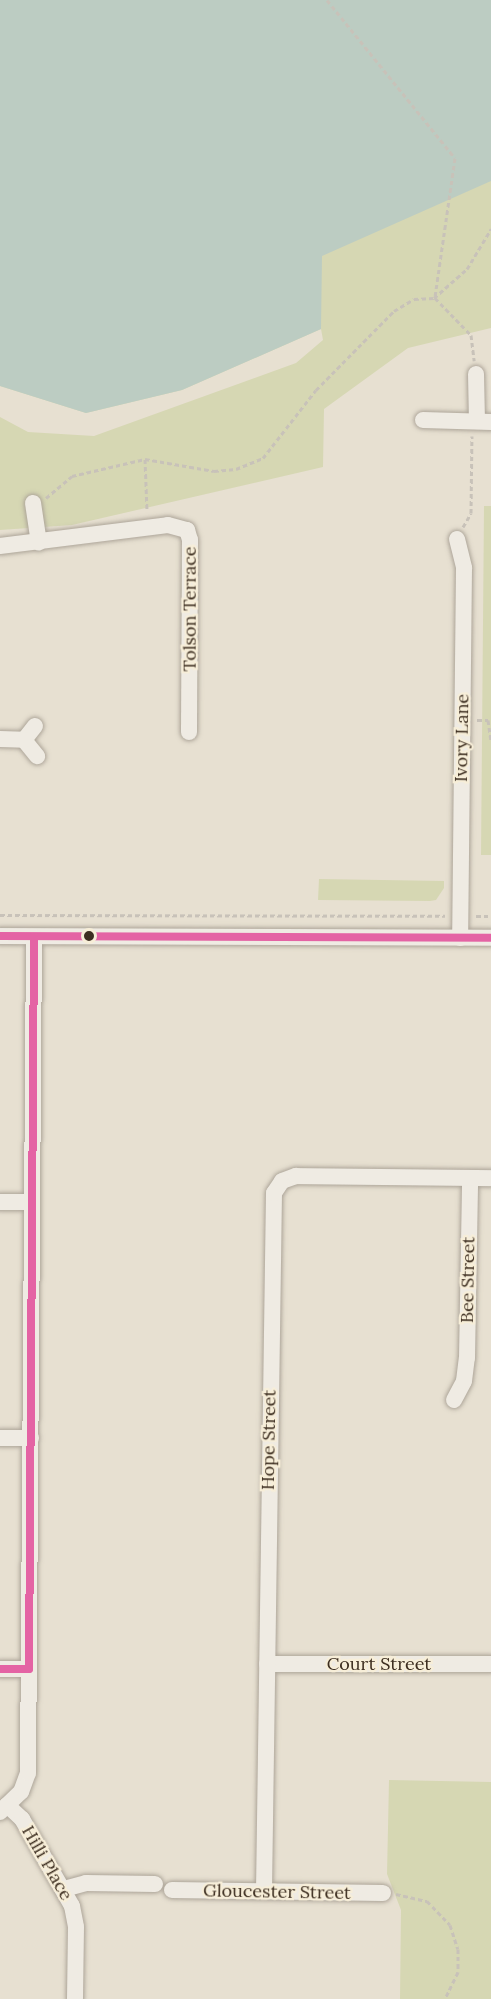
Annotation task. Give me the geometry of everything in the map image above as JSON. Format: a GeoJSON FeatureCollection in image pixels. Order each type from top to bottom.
{"type":"FeatureCollection","features":[{"type":"Feature","properties":{"kind":"street"},"geometry":{"type":"LineString","coordinates":[[423,420],[484,422],[476,374]]}},
{"type":"Feature","properties":{"kind":"street"},"geometry":{"type":"LineString","coordinates":[[33,507],[39,543]]}},
{"type":"Feature","properties":{"kind":"street","name":"Tolson Terrace"},"geometry":{"type":"LineString","coordinates":[[0,546],[178,525],[187,530],[190,540],[189,732]]}},
{"type":"Feature","properties":{"kind":"street","name":"Ivory Lane"},"geometry":{"type":"LineString","coordinates":[[457,539],[464,568],[460,938]]}},
{"type":"Feature","properties":{"kind":"street"},"geometry":{"type":"LineString","coordinates":[[24,740],[35,726]]}},
{"type":"Feature","properties":{"kind":"street"},"geometry":{"type":"LineString","coordinates":[[0,739],[24,740],[37,756]]}},
{"type":"Feature","properties":{"kind":"street"},"geometry":{"type":"LineString","coordinates":[[0,936],[491,938]]}},
{"type":"Feature","properties":{"kind":"street"},"geometry":{"type":"LineString","coordinates":[[4,1809],[21,1792],[28,1773],[34,937]]}},
{"type":"Feature","properties":{"kind":"street","name":"Hope Street"},"geometry":{"type":"LineString","coordinates":[[264,1891],[274,1193],[282,1181],[296,1176],[470,1178]]}},
{"type":"Feature","properties":{"kind":"street"},"geometry":{"type":"LineString","coordinates":[[470,1178],[491,1178]]}},
{"type":"Feature","properties":{"kind":"street","name":"Bee Street"},"geometry":{"type":"LineString","coordinates":[[454,1400],[464,1381],[467,1358],[470,1178]]}},
{"type":"Feature","properties":{"kind":"street"},"geometry":{"type":"LineString","coordinates":[[0,1202],[32,1202]]}},
{"type":"Feature","properties":{"kind":"street"},"geometry":{"type":"LineString","coordinates":[[0,1438],[31,1438]]}},
{"type":"Feature","properties":{"kind":"street","name":"Court Street"},"geometry":{"type":"LineString","coordinates":[[267,1664],[491,1664]]}},
{"type":"Feature","properties":{"kind":"street"},"geometry":{"type":"LineString","coordinates":[[0,1668],[29,1669]]}},
{"type":"Feature","properties":{"kind":"street","name":"Hilli Place"},"geometry":{"type":"LineString","coordinates":[[4,1809],[22,1819],[64,1889],[76,1927],[75,1999]]}},
{"type":"Feature","properties":{"kind":"street"},"geometry":{"type":"LineString","coordinates":[[64,1889],[86,1883],[156,1884]]}},
{"type":"Feature","properties":{"kind":"street","name":"Gloucester Street"},"geometry":{"type":"LineString","coordinates":[[172,1890],[382,1893]]}},
{"type":"Feature","properties":{"kind":"path"},"geometry":{"type":"LineString","coordinates":[[327,0],[454,158],[434,298]]}},
{"type":"Feature","properties":{"kind":"path"},"geometry":{"type":"LineString","coordinates":[[33,507],[72,476],[145,459],[214,471],[236,469],[263,458],[316,390],[394,311],[414,299],[434,298],[467,268],[491,229]]}},
{"type":"Feature","properties":{"kind":"path"},"geometry":{"type":"LineString","coordinates":[[434,298],[471,335],[476,374]]}},
{"type":"Feature","properties":{"kind":"path"},"geometry":{"type":"LineString","coordinates":[[457,539],[471,513],[472,429],[484,422]]}},
{"type":"Feature","properties":{"kind":"path"},"geometry":{"type":"LineString","coordinates":[[145,459],[148,528]]}},
{"type":"Feature","properties":{"kind":"path"},"geometry":{"type":"LineString","coordinates":[[463,719],[488,720],[491,742]]}},
{"type":"Feature","properties":{"kind":"path"},"geometry":{"type":"LineString","coordinates":[[0,915],[461,916]]}},
{"type":"Feature","properties":{"kind":"path"},"geometry":{"type":"LineString","coordinates":[[382,1893],[410,1894],[428,1901],[440,1910],[450,1925],[458,1949],[458,1972],[445,1999]]}},
{"type":"Feature","properties":{"kind":"green space"},"geometry":{"type":"Polygon","coordinates":[[[0,0],[491,0],[491,328],[408,348],[324,409],[323,467],[72,525],[0,530],[0,417],[28,432],[94,436],[296,363],[323,340],[321,329],[182,390],[86,413],[0,386],[0,0]]]}},
{"type":"Feature","properties":{"kind":"green space"},"geometry":{"type":"Polygon","coordinates":[[[484,506],[491,506],[491,855],[481,855],[484,506]]]}},
{"type":"Feature","properties":{"kind":"green space"},"geometry":{"type":"Polygon","coordinates":[[[319,879],[444,881],[444,888],[436,900],[430,901],[318,900],[319,879]]]}},
{"type":"Feature","properties":{"kind":"green space"},"geometry":{"type":"Polygon","coordinates":[[[389,1780],[491,1782],[491,1999],[400,1999],[401,1910],[387,1874],[389,1780]]]}},
{"type":"Feature","properties":{"kind":"shaded area"},"geometry":{"type":"Polygon","coordinates":[[[0,0],[491,0],[491,181],[322,256],[321,329],[182,390],[86,413],[0,386],[0,0]]]}},
{"type":"Feature","properties":{"kind":"transit line"},"geometry":{"type":"LineString","coordinates":[[0,936],[491,938]]}},
{"type":"Feature","properties":{"kind":"transit line"},"geometry":{"type":"LineString","coordinates":[[0,1669],[29,1669],[34,937]]}}]}
